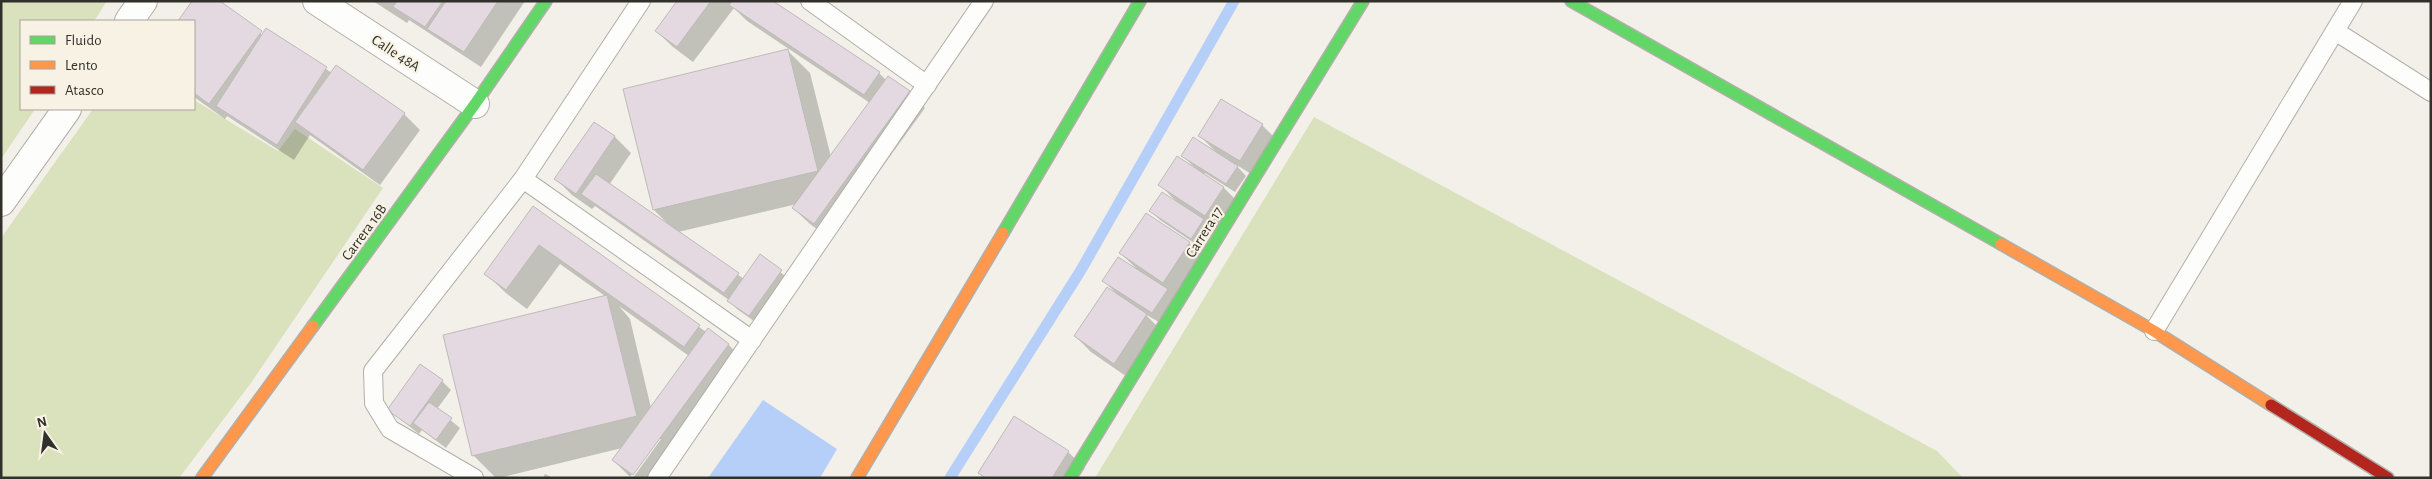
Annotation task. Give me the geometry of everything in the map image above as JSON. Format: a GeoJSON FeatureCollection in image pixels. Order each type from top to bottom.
{"type":"FeatureCollection","features":[{"type":"Feature","properties":{"kind":"street"},"geometry":{"type":"LineString","coordinates":[[130,20],[143,1]]}},
{"type":"Feature","properties":{"kind":"street","name":"Calle 48A"},"geometry":{"type":"LineString","coordinates":[[317,1],[475,104]]}},
{"type":"Feature","properties":{"kind":"street","name":"Carrera 16B"},"geometry":{"type":"LineString","coordinates":[[202,478],[475,104],[546,1]]}},
{"type":"Feature","properties":{"kind":"street"},"geometry":{"type":"LineString","coordinates":[[857,478],[1140,1]]}},
{"type":"Feature","properties":{"kind":"street","name":"Carrera 17"},"geometry":{"type":"LineString","coordinates":[[1070,478],[1363,1]]}},
{"type":"Feature","properties":{"kind":"street"},"geometry":{"type":"LineString","coordinates":[[1571,1],[2154,331],[2388,478]]}},
{"type":"Feature","properties":{"kind":"street"},"geometry":{"type":"LineString","coordinates":[[1,202],[66,110]]}},
{"type":"Feature","properties":{"kind":"lane"},"geometry":{"type":"LineString","coordinates":[[474,478],[390,429],[374,403],[373,371],[522,179],[641,1]]}},
{"type":"Feature","properties":{"kind":"lane"},"geometry":{"type":"LineString","coordinates":[[810,1],[928,85]]}},
{"type":"Feature","properties":{"kind":"lane"},"geometry":{"type":"LineString","coordinates":[[657,478],[984,1]]}},
{"type":"Feature","properties":{"kind":"lane"},"geometry":{"type":"LineString","coordinates":[[2154,331],[2353,1]]}},
{"type":"Feature","properties":{"kind":"lane"},"geometry":{"type":"LineString","coordinates":[[2335,31],[2431,92]]}},
{"type":"Feature","properties":{"kind":"lane"},"geometry":{"type":"LineString","coordinates":[[522,179],[752,340]]}},
{"type":"Feature","properties":{"kind":"green space"},"geometry":{"type":"Polygon","coordinates":[[[1,1],[107,1],[95,20],[20,20],[20,110],[34,110],[1,159],[1,1]]]}},
{"type":"Feature","properties":{"kind":"green space"},"geometry":{"type":"Polygon","coordinates":[[[195,101],[278,151],[295,129],[383,188],[251,383],[179,478],[1,478],[1,238],[92,110],[195,110],[195,101]]]}},
{"type":"Feature","properties":{"kind":"green space"},"geometry":{"type":"Polygon","coordinates":[[[1314,117],[1937,451],[1963,478],[1095,478],[1314,117]]]}},
{"type":"Feature","properties":{"kind":"water"},"geometry":{"type":"Polygon","coordinates":[[[763,400],[837,449],[820,478],[708,478],[763,400]]]}},
{"type":"Feature","properties":{"kind":"building"},"geometry":{"type":"Polygon","coordinates":[[[192,1],[220,1],[262,31],[209,104],[195,94],[195,20],[179,20],[192,1]]]}},
{"type":"Feature","properties":{"kind":"building"},"geometry":{"type":"Polygon","coordinates":[[[397,1],[443,1],[425,27],[393,7],[397,1]]]}},
{"type":"Feature","properties":{"kind":"building"},"geometry":{"type":"Polygon","coordinates":[[[446,1],[498,1],[464,52],[427,29],[446,1]]]}},
{"type":"Feature","properties":{"kind":"building"},"geometry":{"type":"Polygon","coordinates":[[[677,1],[711,1],[677,47],[655,31],[677,1]]]}},
{"type":"Feature","properties":{"kind":"building"},"geometry":{"type":"Polygon","coordinates":[[[732,1],[773,1],[880,72],[864,95],[729,5],[732,1]]]}},
{"type":"Feature","properties":{"kind":"building"},"geometry":{"type":"Polygon","coordinates":[[[266,28],[327,67],[277,145],[216,106],[266,28]]]}},
{"type":"Feature","properties":{"kind":"building"},"geometry":{"type":"Polygon","coordinates":[[[788,49],[818,171],[653,210],[623,89],[788,49]]]}},
{"type":"Feature","properties":{"kind":"building"},"geometry":{"type":"Polygon","coordinates":[[[336,65],[405,113],[363,170],[295,122],[336,65]]]}},
{"type":"Feature","properties":{"kind":"building"},"geometry":{"type":"Polygon","coordinates":[[[888,76],[910,91],[814,224],[792,208],[888,76]]]}},
{"type":"Feature","properties":{"kind":"building"},"geometry":{"type":"Polygon","coordinates":[[[1221,99],[1263,124],[1240,161],[1198,136],[1221,99]]]}},
{"type":"Feature","properties":{"kind":"building"},"geometry":{"type":"Polygon","coordinates":[[[594,122],[615,136],[576,194],[554,179],[594,122]]]}},
{"type":"Feature","properties":{"kind":"building"},"geometry":{"type":"Polygon","coordinates":[[[1193,137],[1238,166],[1226,184],[1181,156],[1193,137]]]}},
{"type":"Feature","properties":{"kind":"building"},"geometry":{"type":"Polygon","coordinates":[[[1177,156],[1224,187],[1205,216],[1158,185],[1177,156]]]}},
{"type":"Feature","properties":{"kind":"building"},"geometry":{"type":"Polygon","coordinates":[[[596,174],[739,273],[724,293],[581,194],[596,174]]]}},
{"type":"Feature","properties":{"kind":"building"},"geometry":{"type":"Polygon","coordinates":[[[1162,192],[1204,219],[1191,239],[1149,211],[1162,192]]]}},
{"type":"Feature","properties":{"kind":"building"},"geometry":{"type":"Polygon","coordinates":[[[533,206],[700,325],[684,347],[539,245],[506,290],[484,274],[533,206]]]}},
{"type":"Feature","properties":{"kind":"building"},"geometry":{"type":"Polygon","coordinates":[[[1146,213],[1190,242],[1163,283],[1119,253],[1146,213]]]}},
{"type":"Feature","properties":{"kind":"building"},"geometry":{"type":"Polygon","coordinates":[[[760,254],[782,270],[749,316],[727,301],[760,254]]]}},
{"type":"Feature","properties":{"kind":"building"},"geometry":{"type":"Polygon","coordinates":[[[1118,257],[1168,289],[1152,313],[1102,281],[1118,257]]]}},
{"type":"Feature","properties":{"kind":"building"},"geometry":{"type":"Polygon","coordinates":[[[1107,287],[1147,314],[1114,364],[1074,336],[1107,287]]]}},
{"type":"Feature","properties":{"kind":"building"},"geometry":{"type":"Polygon","coordinates":[[[607,295],[637,416],[472,456],[443,335],[607,295]]]}},
{"type":"Feature","properties":{"kind":"building"},"geometry":{"type":"Polygon","coordinates":[[[708,328],[729,344],[633,475],[612,460],[708,328]]]}},
{"type":"Feature","properties":{"kind":"building"},"geometry":{"type":"Polygon","coordinates":[[[420,364],[443,380],[410,426],[387,410],[420,364]]]}},
{"type":"Feature","properties":{"kind":"building"},"geometry":{"type":"Polygon","coordinates":[[[429,402],[452,418],[436,440],[413,423],[429,402]]]}},
{"type":"Feature","properties":{"kind":"building"},"geometry":{"type":"Polygon","coordinates":[[[1014,416],[1069,451],[1052,478],[986,478],[978,473],[1014,416]]]}},
{"type":"Feature","properties":{"kind":"waterway"},"geometry":{"type":"LineString","coordinates":[[950,478],[1081,270],[1234,1]]}},
{"type":"Feature","properties":{"kind":"traffic: fast"},"geometry":{"type":"LineString","coordinates":[[313,326],[475,104],[546,1]]}},
{"type":"Feature","properties":{"kind":"traffic: fast"},"geometry":{"type":"LineString","coordinates":[[1003,233],[1140,1]]}},
{"type":"Feature","properties":{"kind":"traffic: fast"},"geometry":{"type":"LineString","coordinates":[[1070,478],[1363,1]]}},
{"type":"Feature","properties":{"kind":"traffic: fast"},"geometry":{"type":"LineString","coordinates":[[1571,1],[2001,244]]}},
{"type":"Feature","properties":{"kind":"traffic: slow"},"geometry":{"type":"LineString","coordinates":[[857,478],[1003,233]]}},
{"type":"Feature","properties":{"kind":"traffic: slow"},"geometry":{"type":"LineString","coordinates":[[2001,244],[2154,331],[2271,405]]}},
{"type":"Feature","properties":{"kind":"traffic: slow"},"geometry":{"type":"LineString","coordinates":[[202,478],[313,326]]}},
{"type":"Feature","properties":{"kind":"traffic: jam"},"geometry":{"type":"LineString","coordinates":[[2271,405],[2388,478]]}}]}
